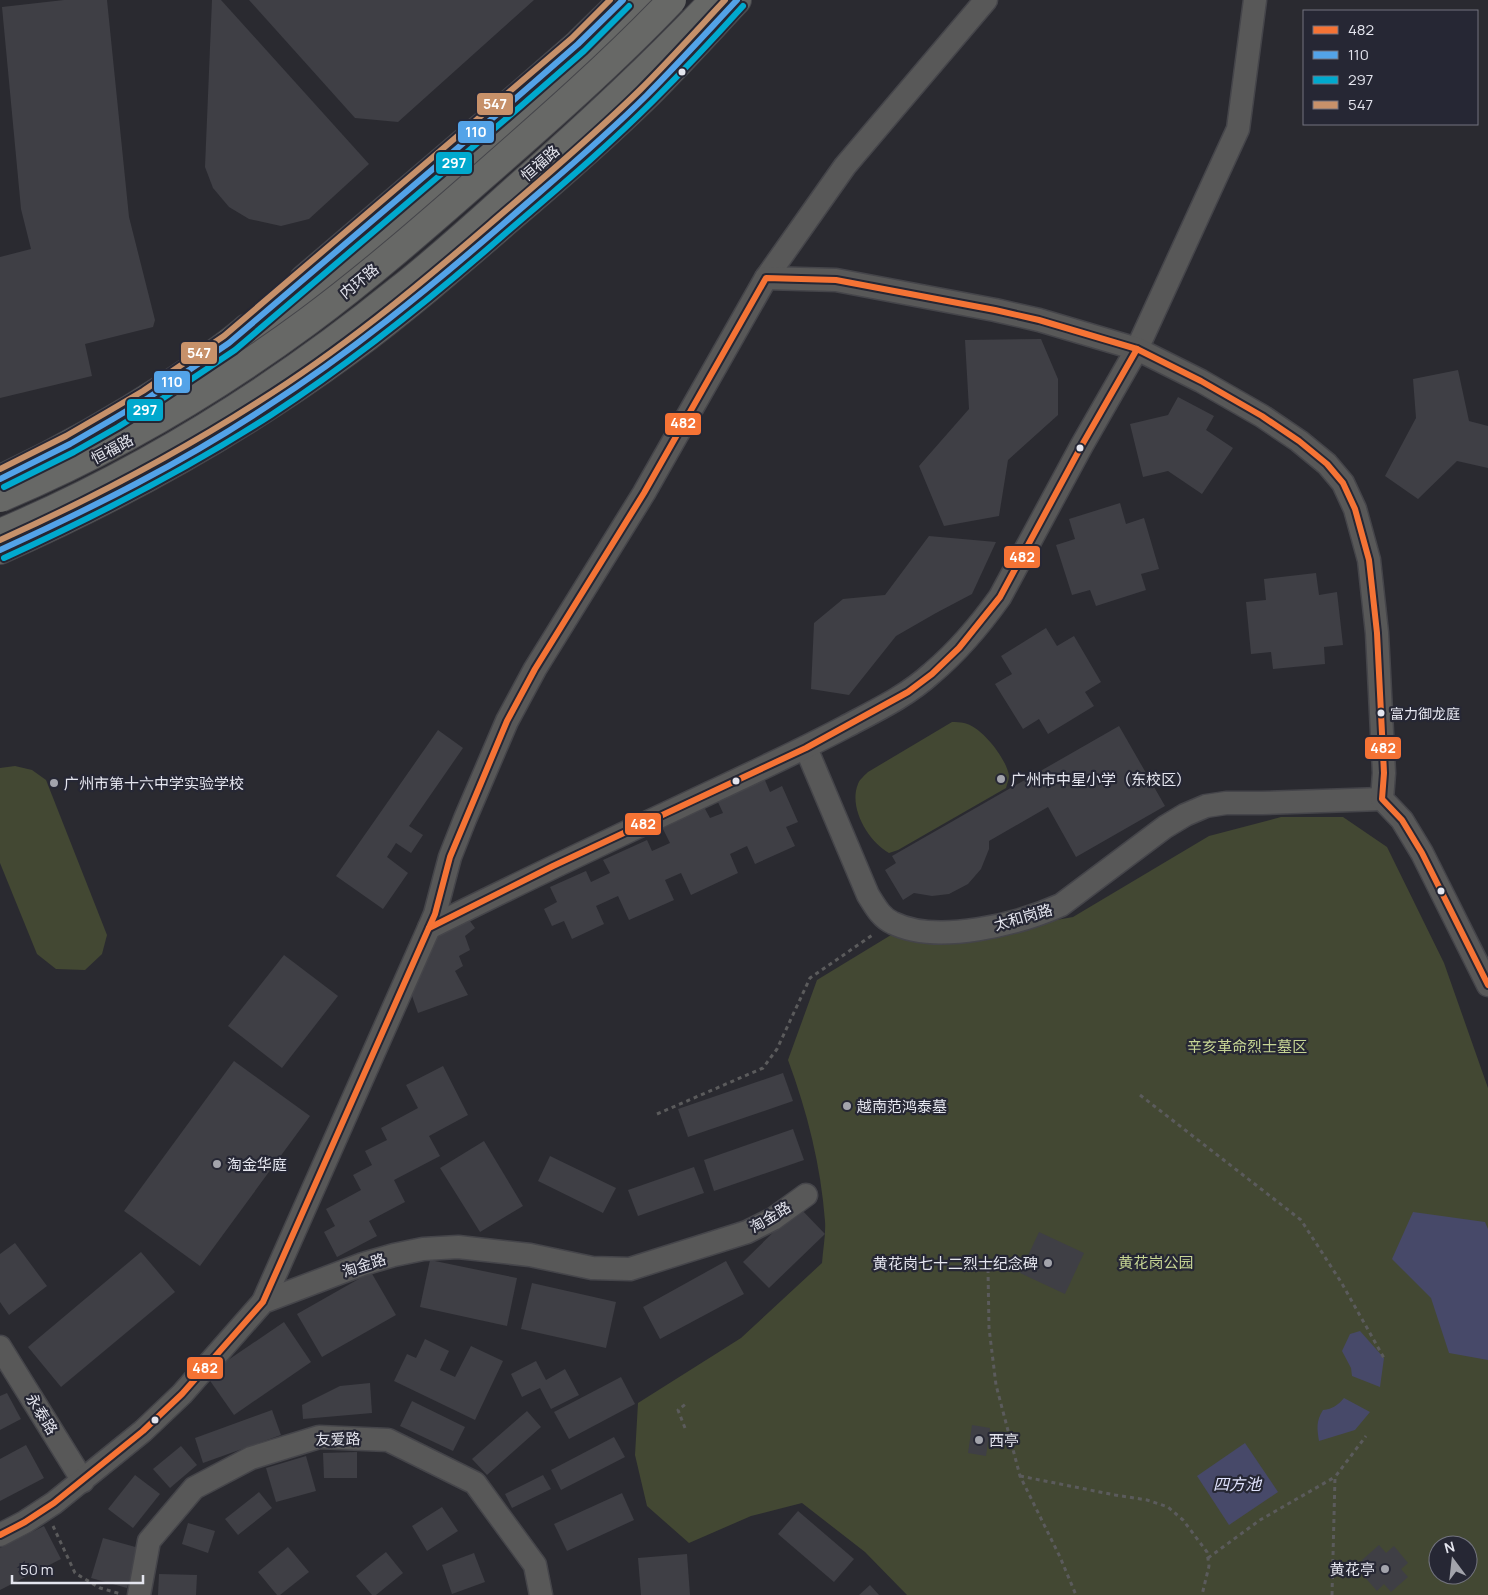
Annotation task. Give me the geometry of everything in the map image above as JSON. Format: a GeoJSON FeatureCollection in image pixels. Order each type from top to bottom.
{"type":"FeatureCollection","features":[{"type":"Feature","properties":{"kind":"highway"},"geometry":{"type":"LineString","coordinates":[[229,343],[304,294],[397,223],[609,33],[642,0]]}},
{"type":"Feature","properties":{"kind":"highway","name":"内环路"},"geometry":{"type":"LineString","coordinates":[[0,498],[99,452],[174,410],[252,361],[308,321],[411,239],[597,75],[672,0]]}},
{"type":"Feature","properties":{"kind":"highway"},"geometry":{"type":"LineString","coordinates":[[0,533],[102,486],[190,437],[276,382],[340,336],[408,283],[598,116],[683,34],[714,0]]}},
{"type":"Feature","properties":{"kind":"main road"},"geometry":{"type":"LineString","coordinates":[[0,479],[62,448],[113,419],[148,398],[229,343],[515,99],[578,44],[623,0]]}},
{"type":"Feature","properties":{"kind":"main road","name":"恒福路"},"geometry":{"type":"LineString","coordinates":[[0,503],[109,452],[203,397],[311,324],[422,235],[580,97],[677,0]]}},
{"type":"Feature","properties":{"kind":"main road","name":"恒福路"},"geometry":{"type":"LineString","coordinates":[[0,528],[76,494],[167,446],[270,382],[323,345],[426,262],[594,116],[644,68],[709,0]]}},
{"type":"Feature","properties":{"kind":"main road"},"geometry":{"type":"LineString","coordinates":[[0,550],[56,525],[172,465],[282,397],[348,352],[401,311],[591,148],[683,59],[736,0]]}},
{"type":"Feature","properties":{"kind":"main road"},"geometry":{"type":"LineString","coordinates":[[203,397],[229,343]]}},
{"type":"Feature","properties":{"kind":"street"},"geometry":{"type":"LineString","coordinates":[[263,1302],[435,914],[450,857],[464,819],[507,721],[535,669],[644,492],[766,278],[845,166],[986,0]]}},
{"type":"Feature","properties":{"kind":"street"},"geometry":{"type":"LineString","coordinates":[[429,928],[553,866],[806,748],[908,692],[932,674],[959,648],[983,620],[1012,577],[1082,445],[1137,349],[1238,129],[1255,0]]}},
{"type":"Feature","properties":{"kind":"street"},"geometry":{"type":"LineString","coordinates":[[766,278],[836,280],[976,306],[1039,320],[1137,349],[1201,381],[1262,416],[1299,441],[1327,464],[1343,483],[1355,509],[1369,560],[1374,594],[1383,749],[1382,799],[1402,820],[1422,853],[1488,985]]}},
{"type":"Feature","properties":{"kind":"street","name":"太和岗路"},"geometry":{"type":"LineString","coordinates":[[806,748],[868,895],[878,912],[891,923],[919,932],[978,929],[1046,912],[1061,905],[1165,827],[1185,815],[1206,806],[1226,803],[1382,799]]}},
{"type":"Feature","properties":{"kind":"street","name":"淘金路"},"geometry":{"type":"LineString","coordinates":[[0,1535],[45,1509],[83,1481],[143,1431],[182,1394],[263,1302],[363,1264],[423,1249],[458,1247],[530,1255],[592,1268],[630,1269],[747,1232],[773,1219],[806,1195]]}},
{"type":"Feature","properties":{"kind":"street","name":"永泰路"},"geometry":{"type":"LineString","coordinates":[[0,1347],[83,1481]]}},
{"type":"Feature","properties":{"kind":"street","name":"友爱路"},"geometry":{"type":"LineString","coordinates":[[139,1595],[149,1541],[194,1488],[251,1458],[319,1437],[388,1440],[475,1483],[535,1564],[541,1595]]}},
{"type":"Feature","properties":{"kind":"path"},"geometry":{"type":"LineString","coordinates":[[657,1114],[763,1068],[777,1049],[810,978],[891,923]]}},
{"type":"Feature","properties":{"kind":"path"},"geometry":{"type":"LineString","coordinates":[[1140,1095],[1301,1220],[1384,1358]]}},
{"type":"Feature","properties":{"kind":"path"},"geometry":{"type":"LineString","coordinates":[[988,1269],[989,1328],[996,1385],[1020,1476],[1060,1556],[1076,1595]]}},
{"type":"Feature","properties":{"kind":"path"},"geometry":{"type":"LineString","coordinates":[[685,1428],[678,1410],[686,1403]]}},
{"type":"Feature","properties":{"kind":"path"},"geometry":{"type":"LineString","coordinates":[[1208,1558],[1260,1520],[1335,1477],[1366,1436]]}},
{"type":"Feature","properties":{"kind":"path"},"geometry":{"type":"LineString","coordinates":[[1020,1476],[1115,1496],[1148,1500],[1168,1507],[1183,1520],[1207,1552],[1209,1566],[1202,1595]]}},
{"type":"Feature","properties":{"kind":"path"},"geometry":{"type":"LineString","coordinates":[[1332,1595],[1335,1477]]}},
{"type":"Feature","properties":{"kind":"path"},"geometry":{"type":"LineString","coordinates":[[45,1509],[75,1572],[100,1588],[126,1595]]}},
{"type":"Feature","properties":{"kind":"green space"},"geometry":{"type":"Polygon","coordinates":[[[952,722],[971,725],[992,744],[1004,761],[1007,769],[1009,778],[1006,788],[898,850],[889,853],[874,841],[862,823],[856,803],[859,782],[868,772],[952,722]]]}},
{"type":"Feature","properties":{"kind":"green space"},"geometry":{"type":"Polygon","coordinates":[[[15,766],[32,770],[46,780],[107,935],[102,954],[85,970],[56,969],[37,954],[0,863],[0,768],[15,766]]]}},
{"type":"Feature","properties":{"kind":"green space","name":"黄花岗公园"},"geometry":{"type":"Polygon","coordinates":[[[1281,817],[1343,817],[1387,847],[1444,963],[1488,1088],[1488,1595],[907,1595],[865,1552],[802,1503],[751,1516],[689,1543],[647,1506],[635,1455],[638,1403],[741,1338],[822,1263],[825,1226],[817,1159],[807,1119],[788,1060],[817,980],[891,935],[969,936],[1073,917],[1209,836],[1281,817]]]}},
{"type":"Feature","properties":{"kind":"water"},"geometry":{"type":"Polygon","coordinates":[[[1413,1212],[1485,1222],[1488,1229],[1488,1360],[1449,1353],[1431,1298],[1392,1259],[1413,1212]]]}},
{"type":"Feature","properties":{"kind":"water"},"geometry":{"type":"Polygon","coordinates":[[[1360,1331],[1384,1358],[1380,1387],[1352,1376],[1351,1368],[1342,1351],[1350,1334],[1360,1331]]]}},
{"type":"Feature","properties":{"kind":"water"},"geometry":{"type":"Polygon","coordinates":[[[1344,1398],[1370,1412],[1355,1430],[1319,1441],[1318,1425],[1323,1410],[1330,1409],[1344,1398]]]}},
{"type":"Feature","properties":{"kind":"water","name":"四方池"},"geometry":{"type":"Polygon","coordinates":[[[1245,1443],[1278,1492],[1229,1525],[1197,1476],[1245,1443]]]}},
{"type":"Feature","properties":{"kind":"building"},"geometry":{"type":"Polygon","coordinates":[[[64,0],[107,0],[129,217],[155,320],[153,327],[85,344],[92,376],[0,398],[0,257],[31,249],[21,209],[2,7],[64,0]]]}},
{"type":"Feature","properties":{"kind":"building"},"geometry":{"type":"Polygon","coordinates":[[[212,0],[221,0],[369,164],[309,219],[281,226],[249,219],[229,207],[213,188],[205,167],[212,0]]]}},
{"type":"Feature","properties":{"kind":"building"},"geometry":{"type":"Polygon","coordinates":[[[249,0],[534,0],[398,122],[355,118],[249,0]]]}},
{"type":"Feature","properties":{"kind":"building"},"geometry":{"type":"Polygon","coordinates":[[[1041,339],[1058,379],[1058,415],[1008,460],[999,516],[944,526],[919,466],[969,409],[965,340],[1041,339]]]}},
{"type":"Feature","properties":{"kind":"building"},"geometry":{"type":"Polygon","coordinates":[[[1458,370],[1469,421],[1488,426],[1488,468],[1457,461],[1418,499],[1385,476],[1416,418],[1413,379],[1458,370]]]}},
{"type":"Feature","properties":{"kind":"building"},"geometry":{"type":"Polygon","coordinates":[[[1178,397],[1214,416],[1206,430],[1233,448],[1202,494],[1168,471],[1143,477],[1130,424],[1168,415],[1178,397]]]}},
{"type":"Feature","properties":{"kind":"building"},"geometry":{"type":"Polygon","coordinates":[[[1120,503],[1126,524],[1144,518],[1159,569],[1141,574],[1146,590],[1096,606],[1090,590],[1072,595],[1056,545],[1075,539],[1069,519],[1120,503]]]}},
{"type":"Feature","properties":{"kind":"building"},"geometry":{"type":"Polygon","coordinates":[[[929,536],[996,542],[972,594],[896,636],[849,695],[811,689],[814,623],[843,599],[885,595],[929,536]]]}},
{"type":"Feature","properties":{"kind":"building"},"geometry":{"type":"Polygon","coordinates":[[[1316,573],[1319,595],[1337,592],[1343,645],[1324,647],[1325,664],[1273,669],[1271,652],[1251,654],[1246,602],[1266,600],[1264,579],[1316,573]]]}},
{"type":"Feature","properties":{"kind":"building"},"geometry":{"type":"Polygon","coordinates":[[[1046,628],[1057,646],[1074,636],[1101,682],[1085,692],[1094,706],[1048,734],[1039,719],[1023,729],[995,684],[1012,674],[1001,656],[1046,628]]]}},
{"type":"Feature","properties":{"kind":"building"},"geometry":{"type":"Polygon","coordinates":[[[1119,726],[1165,806],[1076,857],[1048,807],[989,841],[989,849],[981,869],[968,884],[949,894],[932,896],[914,893],[903,900],[885,870],[896,863],[892,856],[1119,726]]]}},
{"type":"Feature","properties":{"kind":"building"},"geometry":{"type":"Polygon","coordinates":[[[438,730],[463,748],[409,826],[423,835],[411,853],[396,843],[387,857],[408,873],[383,909],[336,876],[438,730]]]}},
{"type":"Feature","properties":{"kind":"building"},"geometry":{"type":"Polygon","coordinates":[[[764,778],[770,792],[782,786],[798,822],[786,827],[795,846],[755,864],[747,846],[730,854],[738,873],[691,895],[681,873],[665,880],[674,900],[629,920],[618,896],[596,906],[604,924],[572,939],[564,921],[552,926],[544,909],[557,902],[550,887],[586,871],[591,882],[610,873],[603,860],[647,840],[652,851],[670,843],[662,827],[704,807],[710,818],[723,813],[717,800],[764,778]]]}},
{"type":"Feature","properties":{"kind":"building"},"geometry":{"type":"Polygon","coordinates":[[[467,917],[475,928],[465,936],[470,950],[459,956],[463,966],[455,971],[468,995],[418,1013],[410,990],[437,932],[467,917]]]}},
{"type":"Feature","properties":{"kind":"building"},"geometry":{"type":"Polygon","coordinates":[[[284,955],[338,996],[282,1068],[228,1026],[284,955]]]}},
{"type":"Feature","properties":{"kind":"building","name":"淘金华庭"},"geometry":{"type":"Polygon","coordinates":[[[234,1061],[310,1116],[200,1266],[124,1211],[234,1061]]]}},
{"type":"Feature","properties":{"kind":"building"},"geometry":{"type":"Polygon","coordinates":[[[443,1066],[468,1115],[429,1136],[440,1156],[394,1180],[405,1202],[369,1221],[377,1236],[337,1257],[324,1232],[335,1226],[326,1209],[361,1190],[353,1175],[372,1165],[365,1151],[387,1140],[381,1128],[418,1108],[406,1085],[443,1066]]]}},
{"type":"Feature","properties":{"kind":"building"},"geometry":{"type":"Polygon","coordinates":[[[783,1073],[793,1101],[688,1137],[678,1109],[783,1073]]]}},
{"type":"Feature","properties":{"kind":"building"},"geometry":{"type":"Polygon","coordinates":[[[793,1129],[804,1160],[714,1191],[704,1160],[793,1129]]]}},
{"type":"Feature","properties":{"kind":"building"},"geometry":{"type":"Polygon","coordinates":[[[484,1141],[523,1206],[480,1232],[440,1168],[484,1141]]]}},
{"type":"Feature","properties":{"kind":"building"},"geometry":{"type":"Polygon","coordinates":[[[550,1156],[616,1188],[603,1213],[538,1181],[550,1156]]]}},
{"type":"Feature","properties":{"kind":"building"},"geometry":{"type":"Polygon","coordinates":[[[694,1167],[704,1193],[638,1216],[628,1190],[694,1167]]]}},
{"type":"Feature","properties":{"kind":"building"},"geometry":{"type":"Polygon","coordinates":[[[799,1207],[825,1234],[769,1288],[743,1262],[799,1207]]]}},
{"type":"Feature","properties":{"kind":"building"},"geometry":{"type":"Polygon","coordinates":[[[1039,1232],[1084,1253],[1065,1294],[1020,1273],[1039,1232]]]}},
{"type":"Feature","properties":{"kind":"building"},"geometry":{"type":"Polygon","coordinates":[[[15,1243],[47,1286],[9,1315],[0,1302],[0,1254],[15,1243]]]}},
{"type":"Feature","properties":{"kind":"building"},"geometry":{"type":"Polygon","coordinates":[[[141,1252],[175,1292],[61,1387],[28,1347],[141,1252]]]}},
{"type":"Feature","properties":{"kind":"building"},"geometry":{"type":"Polygon","coordinates":[[[430,1260],[517,1278],[507,1326],[420,1307],[430,1260]]]}},
{"type":"Feature","properties":{"kind":"building"},"geometry":{"type":"Polygon","coordinates":[[[726,1261],[744,1294],[660,1339],[643,1307],[726,1261]]]}},
{"type":"Feature","properties":{"kind":"building"},"geometry":{"type":"Polygon","coordinates":[[[371,1272],[396,1315],[322,1357],[297,1314],[371,1272]]]}},
{"type":"Feature","properties":{"kind":"building"},"geometry":{"type":"Polygon","coordinates":[[[532,1283],[616,1302],[606,1348],[521,1329],[532,1283]]]}},
{"type":"Feature","properties":{"kind":"building"},"geometry":{"type":"Polygon","coordinates":[[[284,1322],[311,1362],[234,1415],[206,1375],[284,1322]]]}},
{"type":"Feature","properties":{"kind":"building"},"geometry":{"type":"Polygon","coordinates":[[[425,1339],[449,1351],[440,1370],[455,1377],[471,1346],[503,1361],[475,1420],[394,1381],[407,1354],[416,1358],[425,1339]]]}},
{"type":"Feature","properties":{"kind":"building"},"geometry":{"type":"Polygon","coordinates":[[[536,1361],[546,1380],[565,1369],[579,1395],[551,1409],[540,1388],[522,1397],[511,1374],[536,1361]]]}},
{"type":"Feature","properties":{"kind":"building"},"geometry":{"type":"Polygon","coordinates":[[[621,1377],[635,1404],[569,1439],[554,1412],[621,1377]]]}},
{"type":"Feature","properties":{"kind":"building"},"geometry":{"type":"Polygon","coordinates":[[[370,1383],[372,1413],[303,1419],[302,1405],[340,1386],[370,1383]]]}},
{"type":"Feature","properties":{"kind":"building"},"geometry":{"type":"Polygon","coordinates":[[[7,1393],[21,1419],[0,1430],[0,1396],[7,1393]]]}},
{"type":"Feature","properties":{"kind":"building"},"geometry":{"type":"Polygon","coordinates":[[[412,1401],[465,1427],[453,1451],[400,1426],[412,1401]]]}},
{"type":"Feature","properties":{"kind":"building"},"geometry":{"type":"Polygon","coordinates":[[[272,1410],[281,1435],[203,1463],[195,1438],[272,1410]]]}},
{"type":"Feature","properties":{"kind":"building"},"geometry":{"type":"Polygon","coordinates":[[[527,1411],[541,1427],[487,1475],[472,1459],[527,1411]]]}},
{"type":"Feature","properties":{"kind":"building","name":"西亭"},"geometry":{"type":"Polygon","coordinates":[[[972,1425],[990,1428],[986,1456],[968,1453],[972,1425]]]}},
{"type":"Feature","properties":{"kind":"building"},"geometry":{"type":"Polygon","coordinates":[[[614,1437],[625,1457],[561,1490],[551,1470],[614,1437]]]}},
{"type":"Feature","properties":{"kind":"building"},"geometry":{"type":"Polygon","coordinates":[[[26,1445],[44,1478],[0,1501],[0,1459],[26,1445]]]}},
{"type":"Feature","properties":{"kind":"building"},"geometry":{"type":"Polygon","coordinates":[[[181,1446],[197,1465],[170,1488],[153,1469],[181,1446]]]}},
{"type":"Feature","properties":{"kind":"building"},"geometry":{"type":"Polygon","coordinates":[[[357,1452],[357,1478],[324,1478],[323,1453],[357,1452]]]}},
{"type":"Feature","properties":{"kind":"building"},"geometry":{"type":"Polygon","coordinates":[[[306,1456],[316,1491],[276,1502],[266,1468],[306,1456]]]}},
{"type":"Feature","properties":{"kind":"building"},"geometry":{"type":"Polygon","coordinates":[[[135,1475],[160,1494],[133,1528],[108,1509],[135,1475]]]}},
{"type":"Feature","properties":{"kind":"building"},"geometry":{"type":"Polygon","coordinates":[[[543,1475],[551,1489],[512,1508],[505,1494],[543,1475]]]}},
{"type":"Feature","properties":{"kind":"building"},"geometry":{"type":"Polygon","coordinates":[[[259,1492],[272,1508],[238,1535],[225,1519],[259,1492]]]}},
{"type":"Feature","properties":{"kind":"building"},"geometry":{"type":"Polygon","coordinates":[[[622,1493],[634,1520],[567,1551],[554,1524],[622,1493]]]}},
{"type":"Feature","properties":{"kind":"building"},"geometry":{"type":"Polygon","coordinates":[[[442,1507],[458,1531],[427,1551],[412,1526],[442,1507]]]}},
{"type":"Feature","properties":{"kind":"building"},"geometry":{"type":"Polygon","coordinates":[[[798,1511],[854,1559],[834,1582],[778,1534],[798,1511]]]}},
{"type":"Feature","properties":{"kind":"building"},"geometry":{"type":"Polygon","coordinates":[[[188,1523],[215,1531],[208,1553],[182,1544],[188,1523]]]}},
{"type":"Feature","properties":{"kind":"building"},"geometry":{"type":"Polygon","coordinates":[[[44,1526],[61,1559],[0,1590],[0,1548],[44,1526]]]}},
{"type":"Feature","properties":{"kind":"building"},"geometry":{"type":"Polygon","coordinates":[[[103,1538],[139,1548],[127,1588],[91,1578],[103,1538]]]}},
{"type":"Feature","properties":{"kind":"building","name":"黄花亭"},"geometry":{"type":"Polygon","coordinates":[[[1379,1545],[1386,1553],[1394,1546],[1408,1563],[1401,1569],[1408,1577],[1391,1592],[1384,1584],[1377,1591],[1362,1574],[1369,1568],[1362,1560],[1379,1545]]]}},
{"type":"Feature","properties":{"kind":"building"},"geometry":{"type":"Polygon","coordinates":[[[288,1547],[309,1572],[280,1595],[277,1595],[258,1572],[288,1547]]]}},
{"type":"Feature","properties":{"kind":"building"},"geometry":{"type":"Polygon","coordinates":[[[386,1552],[403,1573],[376,1595],[372,1595],[356,1576],[386,1552]]]}},
{"type":"Feature","properties":{"kind":"building"},"geometry":{"type":"Polygon","coordinates":[[[474,1553],[485,1582],[452,1594],[442,1565],[474,1553]]]}},
{"type":"Feature","properties":{"kind":"building"},"geometry":{"type":"Polygon","coordinates":[[[687,1554],[690,1595],[641,1595],[638,1558],[687,1554]]]}},
{"type":"Feature","properties":{"kind":"building"},"geometry":{"type":"Polygon","coordinates":[[[159,1574],[197,1575],[196,1595],[158,1595],[159,1574]]]}},
{"type":"Feature","properties":{"kind":"building"},"geometry":{"type":"Polygon","coordinates":[[[870,1585],[879,1595],[859,1595],[870,1585]]]}},
{"type":"Feature","properties":{"kind":"transit line","name":"547"},"geometry":{"type":"LineString","coordinates":[[0,469],[66,436],[143,391],[224,336],[572,38],[610,0]]}},
{"type":"Feature","properties":{"kind":"transit line","name":"110"},"geometry":{"type":"LineString","coordinates":[[0,479],[70,444],[113,419],[148,398],[229,343],[515,99],[578,44],[623,0]]}},
{"type":"Feature","properties":{"kind":"transit line","name":"547"},"geometry":{"type":"LineString","coordinates":[[0,540],[99,493],[227,422],[289,382],[348,340],[434,272],[585,141],[640,90],[725,0]]}},
{"type":"Feature","properties":{"kind":"transit line","name":"110"},"geometry":{"type":"LineString","coordinates":[[0,550],[136,484],[202,447],[234,428],[358,343],[445,273],[594,145],[659,83],[737,0]]}},
{"type":"Feature","properties":{"kind":"transit line","name":"297"},"geometry":{"type":"LineString","coordinates":[[4,487],[74,452],[118,427],[235,350],[584,51],[629,6]]}},
{"type":"Feature","properties":{"kind":"transit line","name":"297"},"geometry":{"type":"LineString","coordinates":[[4,558],[73,526],[206,455],[271,415],[363,350],[450,281],[600,151],[665,89],[743,6]]}},
{"type":"Feature","properties":{"kind":"transit line","name":"482"},"geometry":{"type":"LineString","coordinates":[[0,1535],[25,1522],[54,1503],[143,1431],[182,1394],[263,1302],[435,914],[450,857],[507,721],[535,669],[644,493],[766,278],[836,280],[995,310],[1039,320],[1137,349],[1201,381],[1262,416],[1299,441],[1327,464],[1343,483],[1355,509],[1369,560],[1377,633],[1384,773],[1382,799],[1402,820],[1422,853],[1488,985]]}},
{"type":"Feature","properties":{"kind":"transit line","name":"482"},"geometry":{"type":"LineString","coordinates":[[429,928],[553,866],[806,748],[908,692],[932,674],[959,648],[1000,597],[1082,445],[1137,349]]}},
{"type":"Feature","properties":{"kind":"place","name":"富力御龙庭"},"geometry":{"type":"Point","coordinates":[1381,713]}},
{"type":"Feature","properties":{"kind":"place","name":"广州市中星小学（东校区）"},"geometry":{"type":"Point","coordinates":[1001,779]}},
{"type":"Feature","properties":{"kind":"place","name":"广州市第十六中学实验学校"},"geometry":{"type":"Point","coordinates":[54,783]}},
{"type":"Feature","properties":{"kind":"place","name":"越南范鸿泰墓"},"geometry":{"type":"Point","coordinates":[847,1106]}},
{"type":"Feature","properties":{"kind":"place","name":"淘金华庭"},"geometry":{"type":"Point","coordinates":[217,1164]}},
{"type":"Feature","properties":{"kind":"place","name":"黄花岗七十二烈士纪念碑"},"geometry":{"type":"Point","coordinates":[1048,1263]}},
{"type":"Feature","properties":{"kind":"place","name":"西亭"},"geometry":{"type":"Point","coordinates":[979,1440]}},
{"type":"Feature","properties":{"kind":"place","name":"黄花亭"},"geometry":{"type":"Point","coordinates":[1385,1569]}},
{"type":"Feature","properties":{"kind":"park label","name":"辛亥革命烈士墓区"},"geometry":{"type":"Point","coordinates":[1247,1046]}}]}
